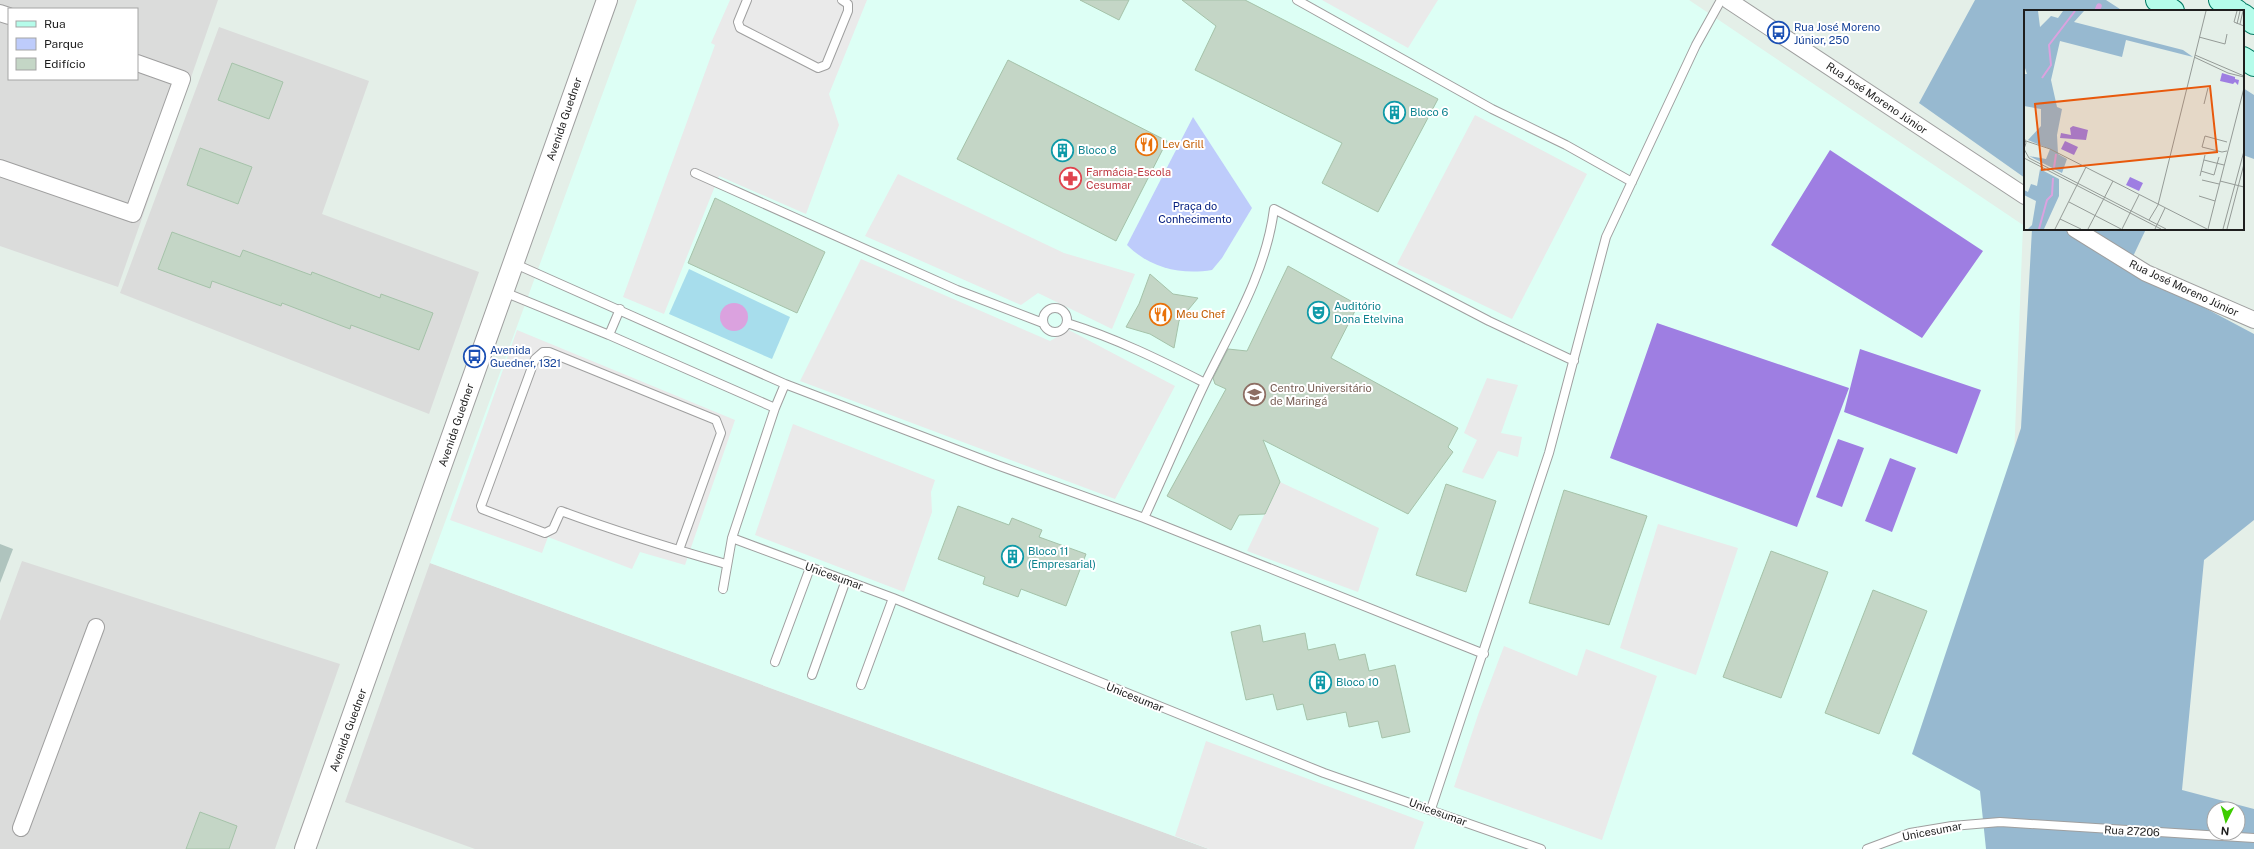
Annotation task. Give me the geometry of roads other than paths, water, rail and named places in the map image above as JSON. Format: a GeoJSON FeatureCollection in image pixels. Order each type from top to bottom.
{"type":"FeatureCollection","features":[{"type":"Feature","properties":{"kind":"main road"},"geometry":{"type":"LineString","coordinates":[[2157,0],[2172,10]]}},
{"type":"Feature","properties":{"kind":"main road"},"geometry":{"type":"LineString","coordinates":[[2220,0],[2235,10]]}},
{"type":"Feature","properties":{"kind":"main road"},"geometry":{"type":"LineString","coordinates":[[2244,16],[2254,23]]}},
{"type":"Feature","properties":{"kind":"main road"},"geometry":{"type":"LineString","coordinates":[[2244,59],[2254,65]]}},
{"type":"Feature","properties":{"kind":"street","name":"Avenida Guedner"},"geometry":{"type":"LineString","coordinates":[[305,849],[606,0]]}},
{"type":"Feature","properties":{"kind":"street","name":"Rua José Moreno Júnior"},"geometry":{"type":"LineString","coordinates":[[1728,0],[2024,195]]}},
{"type":"Feature","properties":{"kind":"street"},"geometry":{"type":"LineString","coordinates":[[0,168],[133,214],[182,79],[138,63]]}},
{"type":"Feature","properties":{"kind":"street","name":"Rua José Moreno Júnior"},"geometry":{"type":"LineString","coordinates":[[2078,230],[2146,273],[2254,320]]}},
{"type":"Feature","properties":{"kind":"street"},"geometry":{"type":"LineString","coordinates":[[21,828],[96,626]]}},
{"type":"Feature","properties":{"kind":"lane"},"geometry":{"type":"LineString","coordinates":[[747,0],[738,22],[740,28],[818,68],[826,65],[848,11],[848,4],[842,0]]}},
{"type":"Feature","properties":{"kind":"lane"},"geometry":{"type":"LineString","coordinates":[[1297,0],[1486,106],[1566,145],[1632,182]]}},
{"type":"Feature","properties":{"kind":"lane"},"geometry":{"type":"LineString","coordinates":[[1431,809],[1484,654],[1549,453],[1606,237],[1696,45],[1721,0]]}},
{"type":"Feature","properties":{"kind":"lane"},"geometry":{"type":"LineString","coordinates":[[695,173],[790,214],[936,281],[1043,322]]}},
{"type":"Feature","properties":{"kind":"lane"},"geometry":{"type":"LineString","coordinates":[[1144,518],[1205,383],[1246,304],[1270,235],[1274,209],[1489,321],[1574,361]]}},
{"type":"Feature","properties":{"kind":"lane"},"geometry":{"type":"LineString","coordinates":[[514,263],[620,309],[785,384],[997,465],[1144,518],[1484,654]]}},
{"type":"Feature","properties":{"kind":"lane"},"geometry":{"type":"LineString","coordinates":[[503,292],[609,335],[775,408]]}},
{"type":"Feature","properties":{"kind":"lane"},"geometry":{"type":"LineString","coordinates":[[1055,307],[1064,312],[1067,322],[1060,331],[1055,332],[1045,328],[1043,322],[1045,312],[1055,307]]}},
{"type":"Feature","properties":{"kind":"lane"},"geometry":{"type":"LineString","coordinates":[[609,335],[620,309]]}},
{"type":"Feature","properties":{"kind":"lane"},"geometry":{"type":"LineString","coordinates":[[1067,322],[1101,334],[1150,355],[1205,383]]}},
{"type":"Feature","properties":{"kind":"lane"},"geometry":{"type":"LineString","coordinates":[[679,550],[721,433],[716,420],[548,352],[538,355],[524,388],[481,506],[482,509],[545,533],[553,529],[561,511],[679,550],[726,564]]}},
{"type":"Feature","properties":{"kind":"lane"},"geometry":{"type":"LineString","coordinates":[[723,589],[726,564],[732,538],[775,408],[785,384]]}},
{"type":"Feature","properties":{"kind":"lane","name":"Unicesumar"},"geometry":{"type":"LineString","coordinates":[[732,538],[894,598],[1324,773],[1431,809],[1541,849]]}},
{"type":"Feature","properties":{"kind":"lane"},"geometry":{"type":"LineString","coordinates":[[775,662],[810,568]]}},
{"type":"Feature","properties":{"kind":"lane"},"geometry":{"type":"LineString","coordinates":[[812,675],[846,580]]}},
{"type":"Feature","properties":{"kind":"lane"},"geometry":{"type":"LineString","coordinates":[[861,685],[894,598]]}},
{"type":"Feature","properties":{"kind":"lane","name":"Unicesumar"},"geometry":{"type":"LineString","coordinates":[[1867,849],[1910,833],[1952,826],[2000,822],[2010,823]]}},
{"type":"Feature","properties":{"kind":"lane","name":"Rua 27206"},"geometry":{"type":"LineString","coordinates":[[2010,823],[2254,838]]}},
{"type":"Feature","properties":{"kind":"waterway"},"geometry":{"type":"LineString","coordinates":[[2097,10],[2099,6]]}},
{"type":"Feature","properties":{"kind":"place","name":"Rua José Moreno Júnior, 250"},"geometry":{"type":"Point","coordinates":[1778,33]}},
{"type":"Feature","properties":{"kind":"place","name":"Bloco 6"},"geometry":{"type":"Point","coordinates":[1395,112]}},
{"type":"Feature","properties":{"kind":"place","name":"Lev Grill"},"geometry":{"type":"Point","coordinates":[1147,144]}},
{"type":"Feature","properties":{"kind":"place","name":"Bloco 8"},"geometry":{"type":"Point","coordinates":[1062,150]}},
{"type":"Feature","properties":{"kind":"place","name":"Farmácia-Escola Cesumar"},"geometry":{"type":"Point","coordinates":[1070,178]}},
{"type":"Feature","properties":{"kind":"place","name":"Auditório Dona Etelvina"},"geometry":{"type":"Point","coordinates":[1319,312]}},
{"type":"Feature","properties":{"kind":"place","name":"Meu Chef"},"geometry":{"type":"Point","coordinates":[1160,314]}},
{"type":"Feature","properties":{"kind":"place","name":"Avenida Guedner, 1321"},"geometry":{"type":"Point","coordinates":[475,356]}},
{"type":"Feature","properties":{"kind":"place","name":"Centro Universitário de Maringá"},"geometry":{"type":"Point","coordinates":[1254,394]}},
{"type":"Feature","properties":{"kind":"place","name":"Bloco 11 (Empresarial)"},"geometry":{"type":"Point","coordinates":[1012,557]}},
{"type":"Feature","properties":{"kind":"place","name":"Bloco 10"},"geometry":{"type":"Point","coordinates":[1320,682]}},
{"type":"Feature","properties":{"kind":"park label","name":"Praça do Conhecimento"},"geometry":{"type":"Point","coordinates":[1195,212]}}]}
